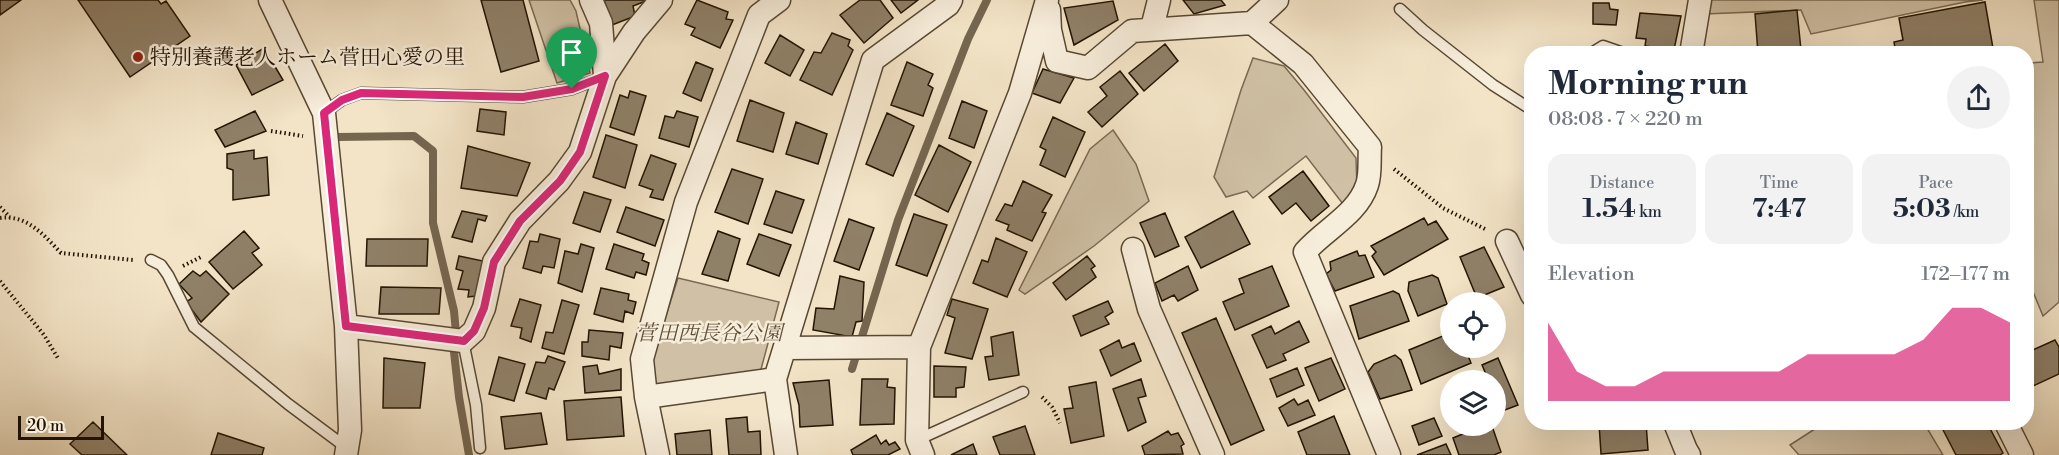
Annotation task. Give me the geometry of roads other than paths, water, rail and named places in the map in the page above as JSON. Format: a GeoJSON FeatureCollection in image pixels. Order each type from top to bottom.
{"type":"FeatureCollection","features":[{"type":"Feature","properties":{"kind":"street"},"geometry":{"type":"LineString","coordinates":[[270,0],[324,113],[346,326],[350,430],[347,451]]}},
{"type":"Feature","properties":{"kind":"street"},"geometry":{"type":"LineString","coordinates":[[591,0],[601,23],[605,76]]}},
{"type":"Feature","properties":{"kind":"street"},"geometry":{"type":"LineString","coordinates":[[346,326],[464,341],[474,331],[484,308],[494,262],[520,221],[560,181],[580,152],[605,76],[634,32],[661,0]]}},
{"type":"Feature","properties":{"kind":"street"},"geometry":{"type":"LineString","coordinates":[[658,455],[646,397],[642,359],[686,202],[759,15],[779,0]]}},
{"type":"Feature","properties":{"kind":"street"},"geometry":{"type":"LineString","coordinates":[[786,455],[775,380],[873,60],[948,5],[951,0]]}},
{"type":"Feature","properties":{"kind":"street"},"geometry":{"type":"LineString","coordinates":[[1048,0],[1050,30],[1057,61],[1088,68],[1132,31],[1252,23],[1277,0]]}},
{"type":"Feature","properties":{"kind":"street"},"geometry":{"type":"LineString","coordinates":[[920,448],[919,347],[1020,93],[1048,0]]}},
{"type":"Feature","properties":{"kind":"street"},"geometry":{"type":"LineString","coordinates":[[1152,28],[1159,0]]}},
{"type":"Feature","properties":{"kind":"street"},"geometry":{"type":"LineString","coordinates":[[1692,46],[1700,0]]}},
{"type":"Feature","properties":{"kind":"street"},"geometry":{"type":"LineString","coordinates":[[1252,23],[1303,64],[1370,147],[1367,184],[1359,199],[1349,213],[1305,252],[1389,455]]}},
{"type":"Feature","properties":{"kind":"street"},"geometry":{"type":"LineString","coordinates":[[1507,241],[1524,277]]}},
{"type":"Feature","properties":{"kind":"street"},"geometry":{"type":"LineString","coordinates":[[1133,249],[1149,309],[1213,455]]}},
{"type":"Feature","properties":{"kind":"street"},"geometry":{"type":"LineString","coordinates":[[785,348],[919,347]]}},
{"type":"Feature","properties":{"kind":"street"},"geometry":{"type":"LineString","coordinates":[[646,397],[775,380]]}},
{"type":"Feature","properties":{"kind":"street"},"geometry":{"type":"LineString","coordinates":[[1677,430],[1684,453]]}},
{"type":"Feature","properties":{"kind":"street"},"geometry":{"type":"LineString","coordinates":[[2010,430],[2022,455]]}},
{"type":"Feature","properties":{"kind":"lane"},"geometry":{"type":"LineString","coordinates":[[1400,9],[1423,30],[1493,84],[1524,105]]}},
{"type":"Feature","properties":{"kind":"lane"},"geometry":{"type":"LineString","coordinates":[[324,113],[342,100],[361,93],[523,97],[572,89],[605,76]]}},
{"type":"Feature","properties":{"kind":"lane"},"geometry":{"type":"LineString","coordinates":[[151,260],[161,265],[168,275],[194,327],[347,451]]}},
{"type":"Feature","properties":{"kind":"lane"},"geometry":{"type":"LineString","coordinates":[[464,341],[476,405],[480,448]]}},
{"type":"Feature","properties":{"kind":"lane"},"geometry":{"type":"LineString","coordinates":[[920,448],[1023,392]]}},
{"type":"Feature","properties":{"kind":"waterway"},"geometry":{"type":"LineString","coordinates":[[852,369],[898,220],[968,39],[987,0]]}},
{"type":"Feature","properties":{"kind":"waterway"},"geometry":{"type":"LineString","coordinates":[[337,137],[414,136],[433,151],[433,223],[454,311],[456,333]]}},
{"type":"Feature","properties":{"kind":"waterway"},"geometry":{"type":"LineString","coordinates":[[454,352],[469,455]]}},
{"type":"Feature","properties":{"kind":"place","name":"特別養護老人ホーム菅田心愛の里"},"geometry":{"type":"Point","coordinates":[138,57]}},
{"type":"Feature","properties":{"kind":"park label","name":"菅田西長谷公園"},"geometry":{"type":"Point","coordinates":[709,333]}}]}
